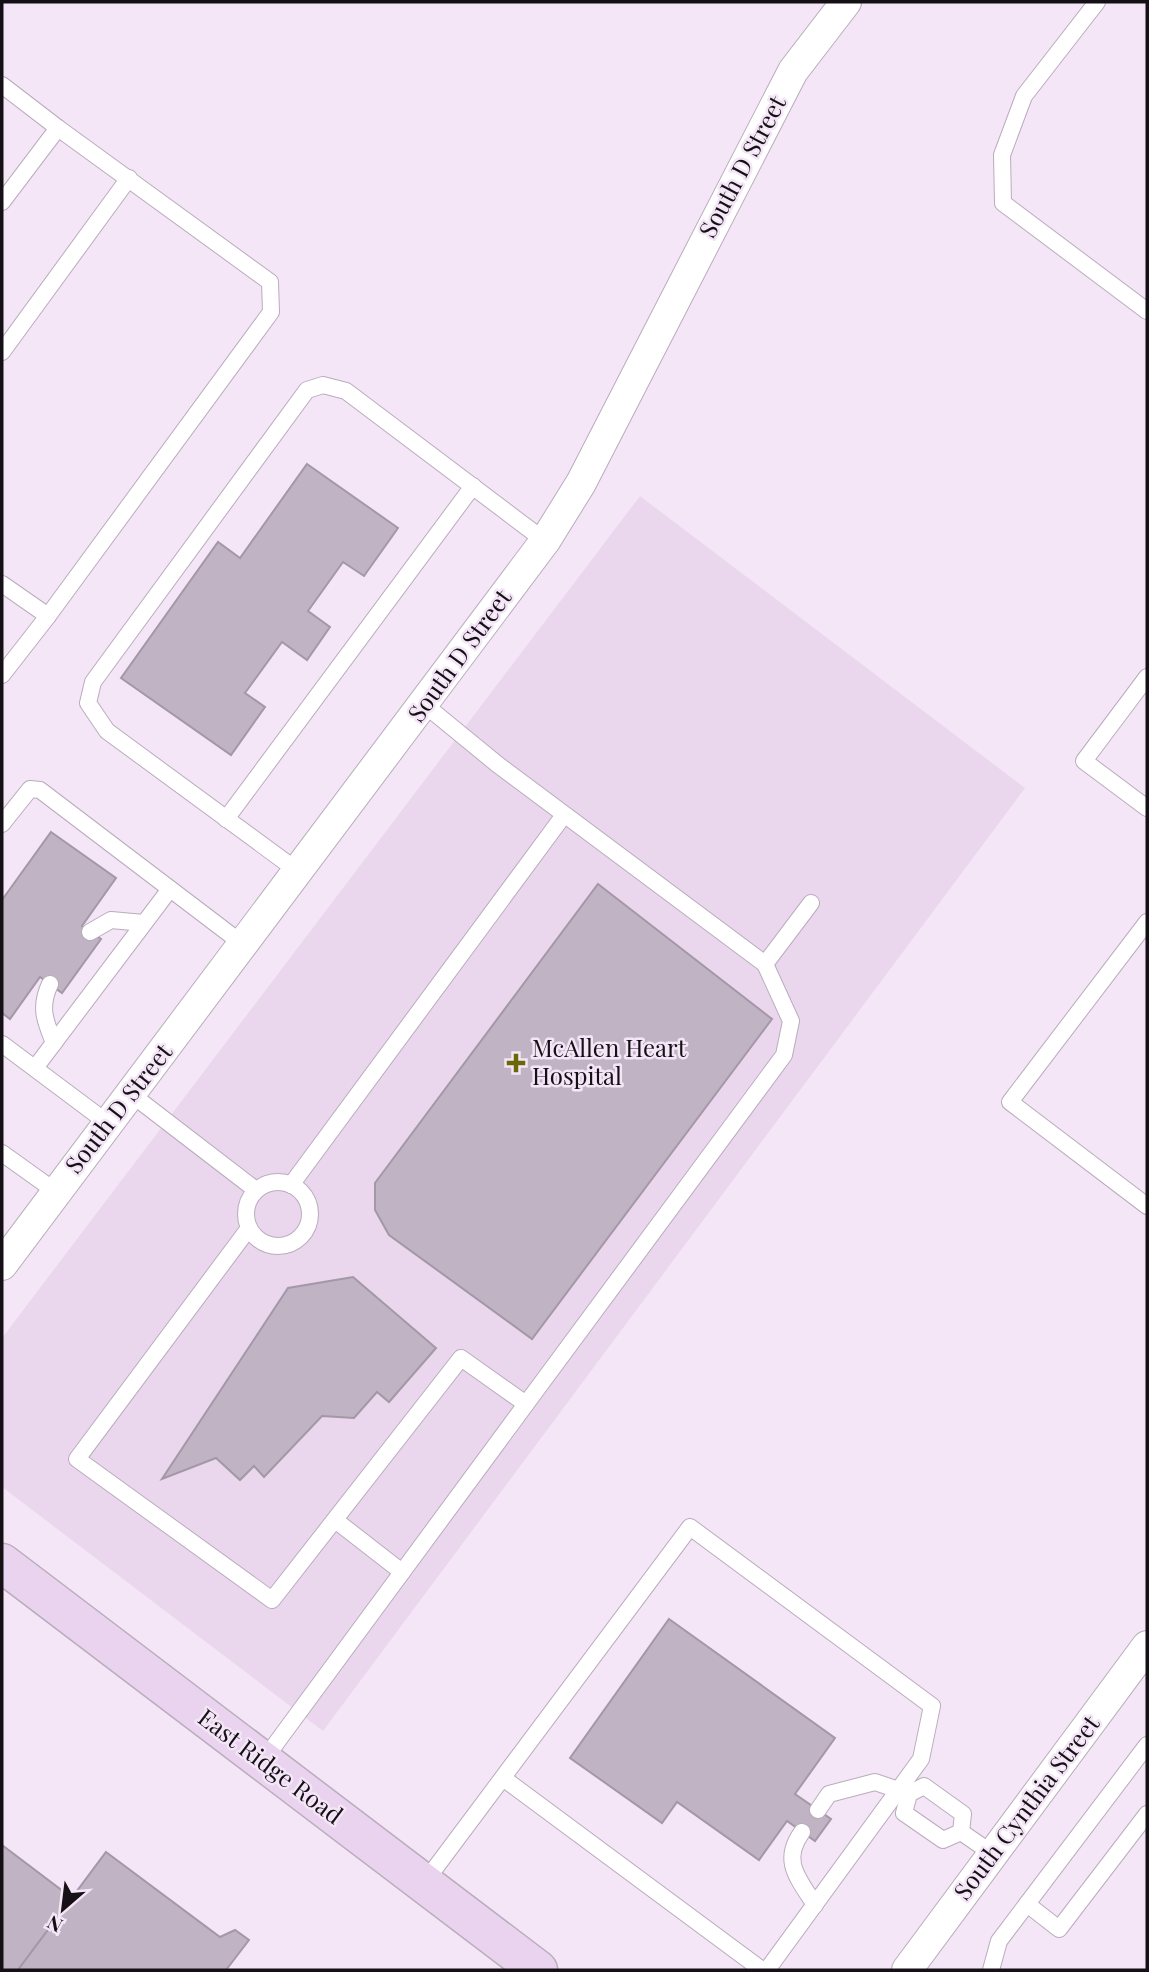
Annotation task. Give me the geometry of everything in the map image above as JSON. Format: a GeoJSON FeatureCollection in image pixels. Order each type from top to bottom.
{"type":"FeatureCollection","features":[{"type":"Feature","properties":{"kind":"main road","name":"East Ridge Road"},"geometry":{"type":"LineString","coordinates":[[2,1563],[538,1970]]}},
{"type":"Feature","properties":{"kind":"street","name":"South D Street"},"geometry":{"type":"LineString","coordinates":[[2,1265],[55,1191],[109,1124],[425,705],[545,541],[581,483],[793,71],[846,2]]}},
{"type":"Feature","properties":{"kind":"street","name":"South Cynthia Street"},"geometry":{"type":"LineString","coordinates":[[907,1970],[1147,1646]]}},
{"type":"Feature","properties":{"kind":"lane"},"geometry":{"type":"LineString","coordinates":[[1097,2],[1024,96],[1002,155],[1003,203],[1147,311]]}},
{"type":"Feature","properties":{"kind":"lane"},"geometry":{"type":"LineString","coordinates":[[2,85],[270,282],[271,312],[2,676]]}},
{"type":"Feature","properties":{"kind":"lane"},"geometry":{"type":"LineString","coordinates":[[2,202],[58,128]]}},
{"type":"Feature","properties":{"kind":"lane"},"geometry":{"type":"LineString","coordinates":[[2,352],[129,178]]}},
{"type":"Feature","properties":{"kind":"lane"},"geometry":{"type":"LineString","coordinates":[[299,872],[107,732],[88,703],[93,682],[307,390],[323,385],[346,391],[545,541]]}},
{"type":"Feature","properties":{"kind":"lane"},"geometry":{"type":"LineString","coordinates":[[226,819],[473,486]]}},
{"type":"Feature","properties":{"kind":"lane"},"geometry":{"type":"LineString","coordinates":[[2,584],[48,615]]}},
{"type":"Feature","properties":{"kind":"lane"},"geometry":{"type":"LineString","coordinates":[[1147,677],[1084,761],[1147,808]]}},
{"type":"Feature","properties":{"kind":"lane"},"geometry":{"type":"LineString","coordinates":[[263,1761],[784,1055],[791,1021],[765,964],[564,815],[425,705]]}},
{"type":"Feature","properties":{"kind":"lane"},"geometry":{"type":"LineString","coordinates":[[2,824],[30,789],[40,790],[244,946]]}},
{"type":"Feature","properties":{"kind":"lane"},"geometry":{"type":"LineString","coordinates":[[291,1185],[564,815]]}},
{"type":"Feature","properties":{"kind":"lane"},"geometry":{"type":"LineString","coordinates":[[35,1068],[170,889]]}},
{"type":"Feature","properties":{"kind":"lane"},"geometry":{"type":"LineString","coordinates":[[765,964],[811,903]]}},
{"type":"Feature","properties":{"kind":"lane"},"geometry":{"type":"LineString","coordinates":[[90,932],[111,919],[144,923]]}},
{"type":"Feature","properties":{"kind":"lane"},"geometry":{"type":"LineString","coordinates":[[1147,922],[1010,1102],[1147,1206]]}},
{"type":"Feature","properties":{"kind":"lane"},"geometry":{"type":"LineString","coordinates":[[50,984],[43,999],[43,1015],[54,1043]]}},
{"type":"Feature","properties":{"kind":"lane"},"geometry":{"type":"LineString","coordinates":[[2,1044],[109,1124]]}},
{"type":"Feature","properties":{"kind":"lane"},"geometry":{"type":"LineString","coordinates":[[131,1094],[256,1191]]}},
{"type":"Feature","properties":{"kind":"lane"},"geometry":{"type":"LineString","coordinates":[[2,1153],[55,1191]]}},
{"type":"Feature","properties":{"kind":"lane"},"geometry":{"type":"LineString","coordinates":[[272,1182],[291,1185],[306,1198],[309,1208],[307,1228],[301,1236],[284,1245],[274,1245],[255,1237],[249,1228],[246,1209],[256,1191],[272,1182]]}},
{"type":"Feature","properties":{"kind":"lane"},"geometry":{"type":"LineString","coordinates":[[249,1228],[78,1459],[272,1600],[461,1358],[526,1404]]}},
{"type":"Feature","properties":{"kind":"lane"},"geometry":{"type":"LineString","coordinates":[[335,1520],[402,1572]]}},
{"type":"Feature","properties":{"kind":"lane"},"geometry":{"type":"LineString","coordinates":[[424,1884],[690,1527],[932,1706],[921,1759],[905,1791],[767,1970]]}},
{"type":"Feature","properties":{"kind":"lane"},"geometry":{"type":"LineString","coordinates":[[991,1970],[999,1941],[1147,1745]]}},
{"type":"Feature","properties":{"kind":"lane"},"geometry":{"type":"LineString","coordinates":[[503,1777],[762,1970]]}},
{"type":"Feature","properties":{"kind":"lane"},"geometry":{"type":"LineString","coordinates":[[818,1810],[829,1794],[849,1787],[875,1782],[905,1791],[924,1786],[963,1814],[961,1832]]}},
{"type":"Feature","properties":{"kind":"lane"},"geometry":{"type":"LineString","coordinates":[[905,1791],[904,1813],[943,1840],[961,1832]]}},
{"type":"Feature","properties":{"kind":"lane"},"geometry":{"type":"LineString","coordinates":[[1027,1904],[1059,1929],[1147,1814]]}},
{"type":"Feature","properties":{"kind":"lane"},"geometry":{"type":"LineString","coordinates":[[802,1832],[791,1847],[792,1863],[815,1905]]}},
{"type":"Feature","properties":{"kind":"lane"},"geometry":{"type":"LineString","coordinates":[[961,1832],[993,1854]]}},
{"type":"Feature","properties":{"kind":"shaded area","name":"McAllen Heart Hospital"},"geometry":{"type":"Polygon","coordinates":[[[640,496],[1025,788],[323,1731],[2,1487],[2,1338],[640,496]]]}},
{"type":"Feature","properties":{"kind":"building"},"geometry":{"type":"Polygon","coordinates":[[[307,464],[398,528],[364,576],[343,562],[308,611],[330,627],[307,660],[282,642],[245,693],[265,707],[231,755],[121,678],[218,542],[240,558],[307,464]]]}},
{"type":"Feature","properties":{"kind":"building"},"geometry":{"type":"Polygon","coordinates":[[[51,832],[116,878],[82,926],[101,939],[62,993],[40,977],[10,1019],[2,1013],[2,900],[51,832]]]}},
{"type":"Feature","properties":{"kind":"building"},"geometry":{"type":"Polygon","coordinates":[[[598,884],[772,1019],[532,1339],[389,1235],[375,1210],[375,1183],[598,884]]]}},
{"type":"Feature","properties":{"kind":"building"},"geometry":{"type":"Polygon","coordinates":[[[353,1277],[436,1348],[389,1402],[377,1392],[354,1418],[322,1416],[264,1477],[254,1466],[240,1480],[216,1458],[162,1479],[288,1288],[353,1277]]]}},
{"type":"Feature","properties":{"kind":"building"},"geometry":{"type":"Polygon","coordinates":[[[669,1619],[835,1738],[795,1794],[831,1819],[815,1841],[787,1821],[759,1860],[677,1802],[662,1823],[570,1758],[669,1619]]]}},
{"type":"Feature","properties":{"kind":"building"},"geometry":{"type":"Polygon","coordinates":[[[2,1845],[72,1898],[18,1970],[2,1970],[2,1845]]]}},
{"type":"Feature","properties":{"kind":"building"},"geometry":{"type":"Polygon","coordinates":[[[106,1852],[220,1937],[235,1930],[249,1940],[226,1970],[18,1970],[106,1852]]]}},
{"type":"Feature","properties":{"kind":"place","name":"McAllen Heart Hospital"},"geometry":{"type":"Point","coordinates":[516,1063]}}]}
